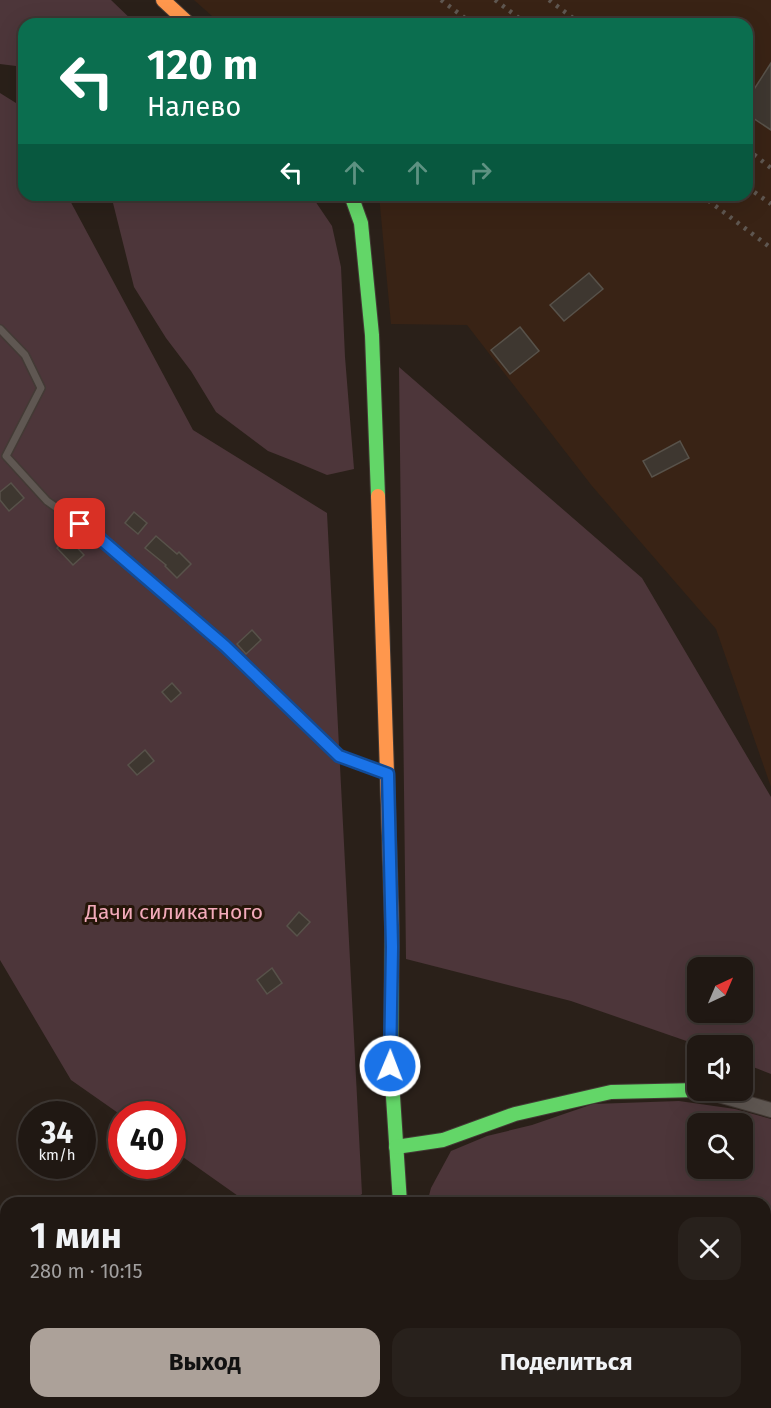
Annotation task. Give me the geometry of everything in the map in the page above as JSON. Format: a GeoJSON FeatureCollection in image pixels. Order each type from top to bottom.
{"type":"FeatureCollection","features":[{"type":"Feature","properties":{"kind":"street"},"geometry":{"type":"LineString","coordinates":[[163,0],[182,18]]}},
{"type":"Feature","properties":{"kind":"street"},"geometry":{"type":"LineString","coordinates":[[353,201],[361,223],[372,335],[388,774],[392,947],[390,1066],[400,1197]]}},
{"type":"Feature","properties":{"kind":"street"},"geometry":{"type":"LineString","coordinates":[[396,1147],[443,1140],[515,1114],[611,1092],[687,1090]]}},
{"type":"Feature","properties":{"kind":"street"},"geometry":{"type":"LineString","coordinates":[[739,1101],[771,1110]]}},
{"type":"Feature","properties":{"kind":"lane"},"geometry":{"type":"LineString","coordinates":[[0,329],[25,356],[41,388],[6,456],[47,501],[97,536],[225,646],[339,756],[388,774]]}},
{"type":"Feature","properties":{"kind":"shaded area"},"geometry":{"type":"Polygon","coordinates":[[[194,0],[771,0],[771,787],[716,629],[592,486],[467,325],[391,324],[380,201],[753,201],[753,18],[214,18],[194,0]]]}},
{"type":"Feature","properties":{"kind":"green space"},"geometry":{"type":"Polygon","coordinates":[[[0,0],[111,0],[130,18],[18,18],[18,66],[0,64],[0,0]]]}},
{"type":"Feature","properties":{"kind":"green space","name":"Дачи силикатного"},"geometry":{"type":"Polygon","coordinates":[[[0,93],[18,104],[18,201],[70,201],[193,430],[327,513],[362,1194],[358,1197],[240,1197],[186,1159],[186,1101],[108,1101],[108,1106],[71,1080],[0,960],[0,93]]]}},
{"type":"Feature","properties":{"kind":"green space"},"geometry":{"type":"Polygon","coordinates":[[[112,201],[268,201],[268,203],[272,201],[315,201],[332,226],[341,267],[354,469],[327,475],[268,451],[216,412],[134,287],[112,201]]]}},
{"type":"Feature","properties":{"kind":"green space"},"geometry":{"type":"Polygon","coordinates":[[[399,367],[642,578],[771,797],[771,1074],[753,1067],[753,1035],[687,1035],[687,1041],[571,1001],[406,959],[399,367]]]}},
{"type":"Feature","properties":{"kind":"green space"},"geometry":{"type":"Polygon","coordinates":[[[679,1101],[735,1109],[749,1113],[687,1113],[687,1179],[753,1179],[753,1114],[771,1119],[771,1197],[429,1197],[451,1151],[487,1136],[532,1125],[593,1104],[679,1101]]]}},
{"type":"Feature","properties":{"kind":"building"},"geometry":{"type":"Polygon","coordinates":[[[771,63],[771,130],[753,118],[753,91],[771,63]]]}},
{"type":"Feature","properties":{"kind":"building"},"geometry":{"type":"Polygon","coordinates":[[[589,273],[603,289],[564,321],[550,305],[589,273]]]}},
{"type":"Feature","properties":{"kind":"building"},"geometry":{"type":"Polygon","coordinates":[[[520,327],[539,351],[510,374],[491,350],[520,327]]]}},
{"type":"Feature","properties":{"kind":"building"},"geometry":{"type":"Polygon","coordinates":[[[680,441],[689,458],[652,477],[643,461],[680,441]]]}},
{"type":"Feature","properties":{"kind":"building"},"geometry":{"type":"Polygon","coordinates":[[[11,483],[24,498],[9,511],[0,500],[0,492],[11,483]]]}},
{"type":"Feature","properties":{"kind":"building"},"geometry":{"type":"Polygon","coordinates":[[[134,512],[147,523],[138,534],[125,523],[134,512]]]}},
{"type":"Feature","properties":{"kind":"building"},"geometry":{"type":"Polygon","coordinates":[[[156,536],[177,554],[179,552],[191,564],[177,578],[166,565],[145,548],[156,536]]]}},
{"type":"Feature","properties":{"kind":"building"},"geometry":{"type":"Polygon","coordinates":[[[68,538],[84,555],[73,565],[57,548],[68,538]]]}},
{"type":"Feature","properties":{"kind":"building"},"geometry":{"type":"Polygon","coordinates":[[[252,630],[261,640],[246,654],[237,644],[252,630]]]}},
{"type":"Feature","properties":{"kind":"building"},"geometry":{"type":"Polygon","coordinates":[[[172,683],[181,693],[171,702],[162,692],[172,683]]]}},
{"type":"Feature","properties":{"kind":"building"},"geometry":{"type":"Polygon","coordinates":[[[145,750],[154,761],[137,775],[128,765],[145,750]]]}},
{"type":"Feature","properties":{"kind":"building"},"geometry":{"type":"Polygon","coordinates":[[[299,912],[310,922],[297,936],[287,926],[299,912]]]}},
{"type":"Feature","properties":{"kind":"building"},"geometry":{"type":"Polygon","coordinates":[[[272,968],[282,983],[267,994],[257,980],[272,968]]]}},
{"type":"Feature","properties":{"kind":"railway"},"geometry":{"type":"LineString","coordinates":[[441,0],[465,18]]}},
{"type":"Feature","properties":{"kind":"railway"},"geometry":{"type":"LineString","coordinates":[[495,0],[519,18]]}},
{"type":"Feature","properties":{"kind":"railway"},"geometry":{"type":"LineString","coordinates":[[549,0],[573,18]]}},
{"type":"Feature","properties":{"kind":"railway"},"geometry":{"type":"LineString","coordinates":[[753,154],[771,168]]}},
{"type":"Feature","properties":{"kind":"railway"},"geometry":{"type":"LineString","coordinates":[[753,191],[771,204]]}},
{"type":"Feature","properties":{"kind":"railway"},"geometry":{"type":"LineString","coordinates":[[709,201],[771,248]]}},
{"type":"Feature","properties":{"kind":"traffic: fast"},"geometry":{"type":"LineString","coordinates":[[353,201],[361,223],[372,335],[378,496]]}},
{"type":"Feature","properties":{"kind":"traffic: fast"},"geometry":{"type":"LineString","coordinates":[[392,928],[391,1066],[400,1197]]}},
{"type":"Feature","properties":{"kind":"traffic: fast"},"geometry":{"type":"LineString","coordinates":[[396,1147],[443,1140],[515,1114],[611,1092],[687,1090]]}},
{"type":"Feature","properties":{"kind":"traffic: slow"},"geometry":{"type":"LineString","coordinates":[[163,0],[182,18]]}},
{"type":"Feature","properties":{"kind":"traffic: slow"},"geometry":{"type":"LineString","coordinates":[[378,496],[392,928]]}},
{"type":"Feature","properties":{"kind":"route"},"geometry":{"type":"LineString","coordinates":[[80,524],[225,646],[339,756],[388,774],[392,947],[390,1066]]}}]}
